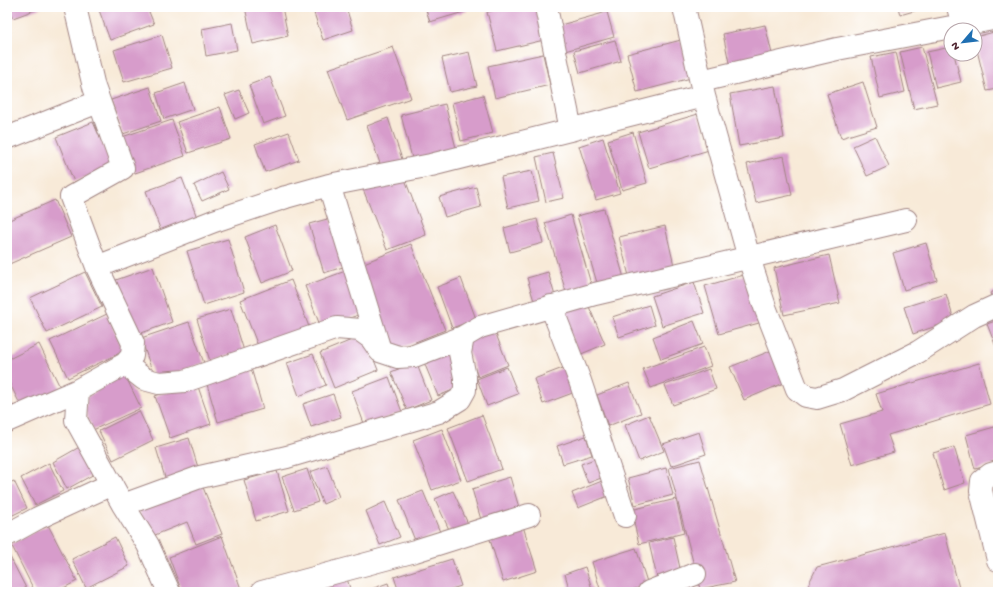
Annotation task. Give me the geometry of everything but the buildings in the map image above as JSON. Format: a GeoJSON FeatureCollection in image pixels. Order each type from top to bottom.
{"type":"FeatureCollection","features":[{"type":"Feature","properties":{"kind":"street"},"geometry":{"type":"LineString","coordinates":[[7,421],[78,390],[125,364],[132,356],[133,343],[97,267],[71,197],[123,168],[98,102],[75,7]]}},
{"type":"Feature","properties":{"kind":"street"},"geometry":{"type":"LineString","coordinates":[[546,7],[571,130]]}},
{"type":"Feature","properties":{"kind":"street"},"geometry":{"type":"LineString","coordinates":[[684,7],[702,88],[749,258],[765,307],[797,389],[806,396],[817,398],[843,390],[918,352],[974,316],[998,306]]}},
{"type":"Feature","properties":{"kind":"street"},"geometry":{"type":"LineString","coordinates":[[97,267],[229,216],[286,196],[329,185],[431,165],[571,130],[702,88],[960,16],[998,18]]}},
{"type":"Feature","properties":{"kind":"street"},"geometry":{"type":"LineString","coordinates":[[7,138],[98,102]]}},
{"type":"Feature","properties":{"kind":"street"},"geometry":{"type":"LineString","coordinates":[[329,185],[380,351]]}},
{"type":"Feature","properties":{"kind":"street"},"geometry":{"type":"LineString","coordinates":[[125,364],[144,379],[159,383],[185,381],[337,328],[360,330],[371,338],[380,351],[398,357],[414,356],[463,337],[480,327],[551,306],[595,294],[906,220]]}},
{"type":"Feature","properties":{"kind":"street"},"geometry":{"type":"LineString","coordinates":[[551,306],[580,381],[625,516]]}},
{"type":"Feature","properties":{"kind":"street"},"geometry":{"type":"LineString","coordinates":[[123,505],[200,477],[287,457],[439,412],[460,399],[465,390],[465,377],[460,353],[463,337]]}},
{"type":"Feature","properties":{"kind":"street"},"geometry":{"type":"LineString","coordinates":[[78,390],[76,420],[123,505],[148,545],[169,592]]}},
{"type":"Feature","properties":{"kind":"street"},"geometry":{"type":"LineString","coordinates":[[998,472],[991,474],[982,481],[981,491],[984,509],[998,560]]}},
{"type":"Feature","properties":{"kind":"street"},"geometry":{"type":"LineString","coordinates":[[7,535],[38,518],[112,484]]}},
{"type":"Feature","properties":{"kind":"street"},"geometry":{"type":"LineString","coordinates":[[262,592],[414,551],[529,514]]}},
{"type":"Feature","properties":{"kind":"street"},"geometry":{"type":"LineString","coordinates":[[649,592],[695,574]]}}]}
